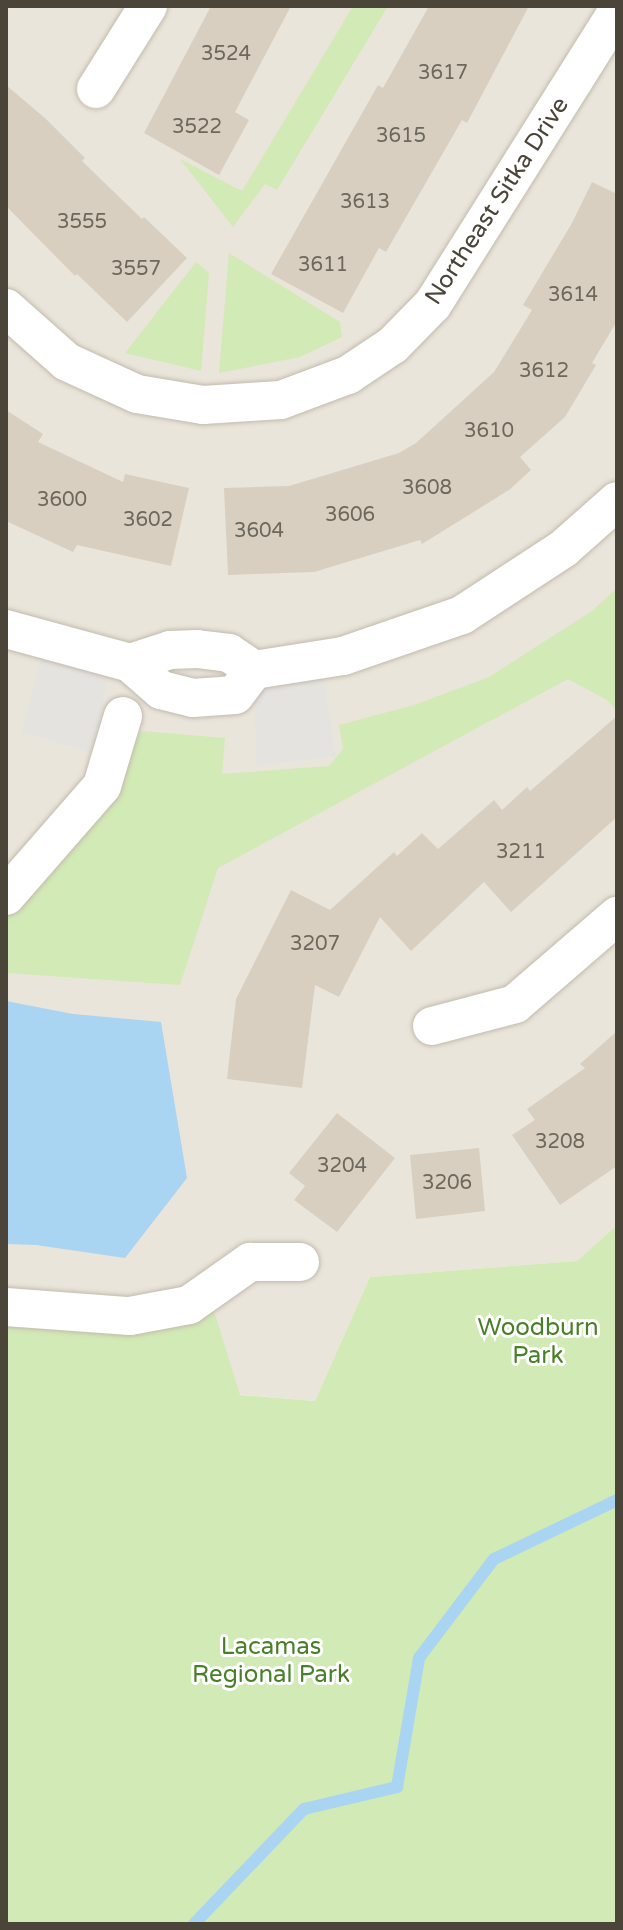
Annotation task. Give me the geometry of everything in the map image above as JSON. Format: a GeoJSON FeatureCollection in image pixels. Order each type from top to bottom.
{"type":"FeatureCollection","features":[{"type":"Feature","properties":{"kind":"street"},"geometry":{"type":"LineString","coordinates":[[96,89],[148,6]]}},
{"type":"Feature","properties":{"kind":"street","name":"Northeast Sitka Drive"},"geometry":{"type":"LineString","coordinates":[[6,308],[67,362],[137,394],[203,405],[281,400],[348,375],[393,345],[433,304],[617,12]]}},
{"type":"Feature","properties":{"kind":"street"},"geometry":{"type":"LineString","coordinates":[[6,629],[130,663],[161,690],[193,698],[235,695],[254,670],[343,656],[462,615],[563,549],[617,501]]}},
{"type":"Feature","properties":{"kind":"street"},"geometry":{"type":"LineString","coordinates":[[6,896],[102,786],[123,716]]}},
{"type":"Feature","properties":{"kind":"street"},"geometry":{"type":"LineString","coordinates":[[432,1026],[515,1004],[617,916]]}},
{"type":"Feature","properties":{"kind":"street"},"geometry":{"type":"LineString","coordinates":[[6,1307],[130,1316],[189,1305],[250,1262],[300,1262]]}},
{"type":"Feature","properties":{"kind":"shaded area"},"geometry":{"type":"Polygon","coordinates":[[[6,6],[617,6],[617,1225],[577,1261],[370,1277],[315,1401],[6,1375],[6,6]]]}},
{"type":"Feature","properties":{"kind":"shaded area"},"geometry":{"type":"Polygon","coordinates":[[[45,642],[112,658],[92,753],[22,732],[45,642]]]}},
{"type":"Feature","properties":{"kind":"shaded area"},"geometry":{"type":"Polygon","coordinates":[[[321,660],[336,756],[256,766],[254,670],[321,660]]]}},
{"type":"Feature","properties":{"kind":"green space"},"geometry":{"type":"Polygon","coordinates":[[[353,6],[388,6],[277,190],[265,184],[233,227],[180,159],[242,191],[353,6]]]}},
{"type":"Feature","properties":{"kind":"green space"},"geometry":{"type":"Polygon","coordinates":[[[229,253],[340,322],[342,337],[300,357],[219,373],[229,253]]]}},
{"type":"Feature","properties":{"kind":"green space"},"geometry":{"type":"Polygon","coordinates":[[[196,262],[209,273],[201,371],[125,353],[196,262]]]}},
{"type":"Feature","properties":{"kind":"green space"},"geometry":{"type":"Polygon","coordinates":[[[617,588],[617,711],[607,700],[568,679],[218,868],[180,985],[6,973],[6,912],[87,831],[141,731],[225,738],[222,774],[329,766],[343,749],[339,725],[414,705],[489,677],[592,611],[617,588]]]}},
{"type":"Feature","properties":{"kind":"green space","name":"Lacamas Regional Park"},"geometry":{"type":"Polygon","coordinates":[[[617,1225],[617,1924],[6,1924],[6,1319],[129,1327],[214,1311],[240,1395],[315,1401],[370,1277],[577,1261],[617,1225]]]}},
{"type":"Feature","properties":{"kind":"water"},"geometry":{"type":"Polygon","coordinates":[[[6,1001],[73,1014],[161,1022],[187,1178],[125,1258],[36,1245],[6,1244],[6,1001]]]}},
{"type":"Feature","properties":{"kind":"building"},"geometry":{"type":"Polygon","coordinates":[[[211,6],[291,6],[235,112],[249,120],[219,175],[144,133],[211,6]]]}},
{"type":"Feature","properties":{"kind":"building"},"geometry":{"type":"Polygon","coordinates":[[[429,6],[529,6],[467,123],[462,120],[386,252],[379,248],[343,313],[271,274],[378,85],[383,88],[429,6]]]}},
{"type":"Feature","properties":{"kind":"building"},"geometry":{"type":"Polygon","coordinates":[[[6,85],[46,119],[85,158],[82,161],[187,258],[127,322],[77,274],[75,276],[6,206],[6,85]]]}},
{"type":"Feature","properties":{"kind":"building"},"geometry":{"type":"Polygon","coordinates":[[[592,182],[617,194],[617,321],[592,363],[596,365],[565,417],[520,457],[531,470],[509,490],[422,544],[420,540],[314,572],[228,575],[224,488],[289,486],[399,453],[416,443],[494,372],[532,310],[523,305],[572,223],[592,182]]]}},
{"type":"Feature","properties":{"kind":"building"},"geometry":{"type":"Polygon","coordinates":[[[6,410],[43,434],[38,442],[123,482],[125,474],[189,488],[171,566],[77,545],[73,552],[6,521],[6,410]]]}},
{"type":"Feature","properties":{"kind":"building"},"geometry":{"type":"Polygon","coordinates":[[[617,716],[617,817],[511,912],[484,882],[411,951],[380,917],[339,997],[315,985],[302,1088],[227,1079],[236,999],[291,890],[330,910],[394,852],[397,856],[422,833],[438,849],[494,800],[502,810],[527,787],[530,791],[617,716]]]}},
{"type":"Feature","properties":{"kind":"building"},"geometry":{"type":"Polygon","coordinates":[[[617,1031],[617,1166],[560,1205],[512,1135],[535,1120],[527,1109],[585,1068],[580,1064],[617,1031]]]}},
{"type":"Feature","properties":{"kind":"building"},"geometry":{"type":"Polygon","coordinates":[[[337,1113],[395,1158],[337,1232],[294,1200],[305,1186],[289,1173],[337,1113]]]}},
{"type":"Feature","properties":{"kind":"building"},"geometry":{"type":"Polygon","coordinates":[[[479,1148],[485,1211],[416,1219],[410,1155],[479,1148]]]}},
{"type":"Feature","properties":{"kind":"waterway"},"geometry":{"type":"LineString","coordinates":[[194,1924],[304,1809],[397,1787],[419,1658],[494,1559],[617,1500]]}},
{"type":"Feature","properties":{"kind":"park label","name":"Woodburn Park"},"geometry":{"type":"Point","coordinates":[538,1342]}}]}
